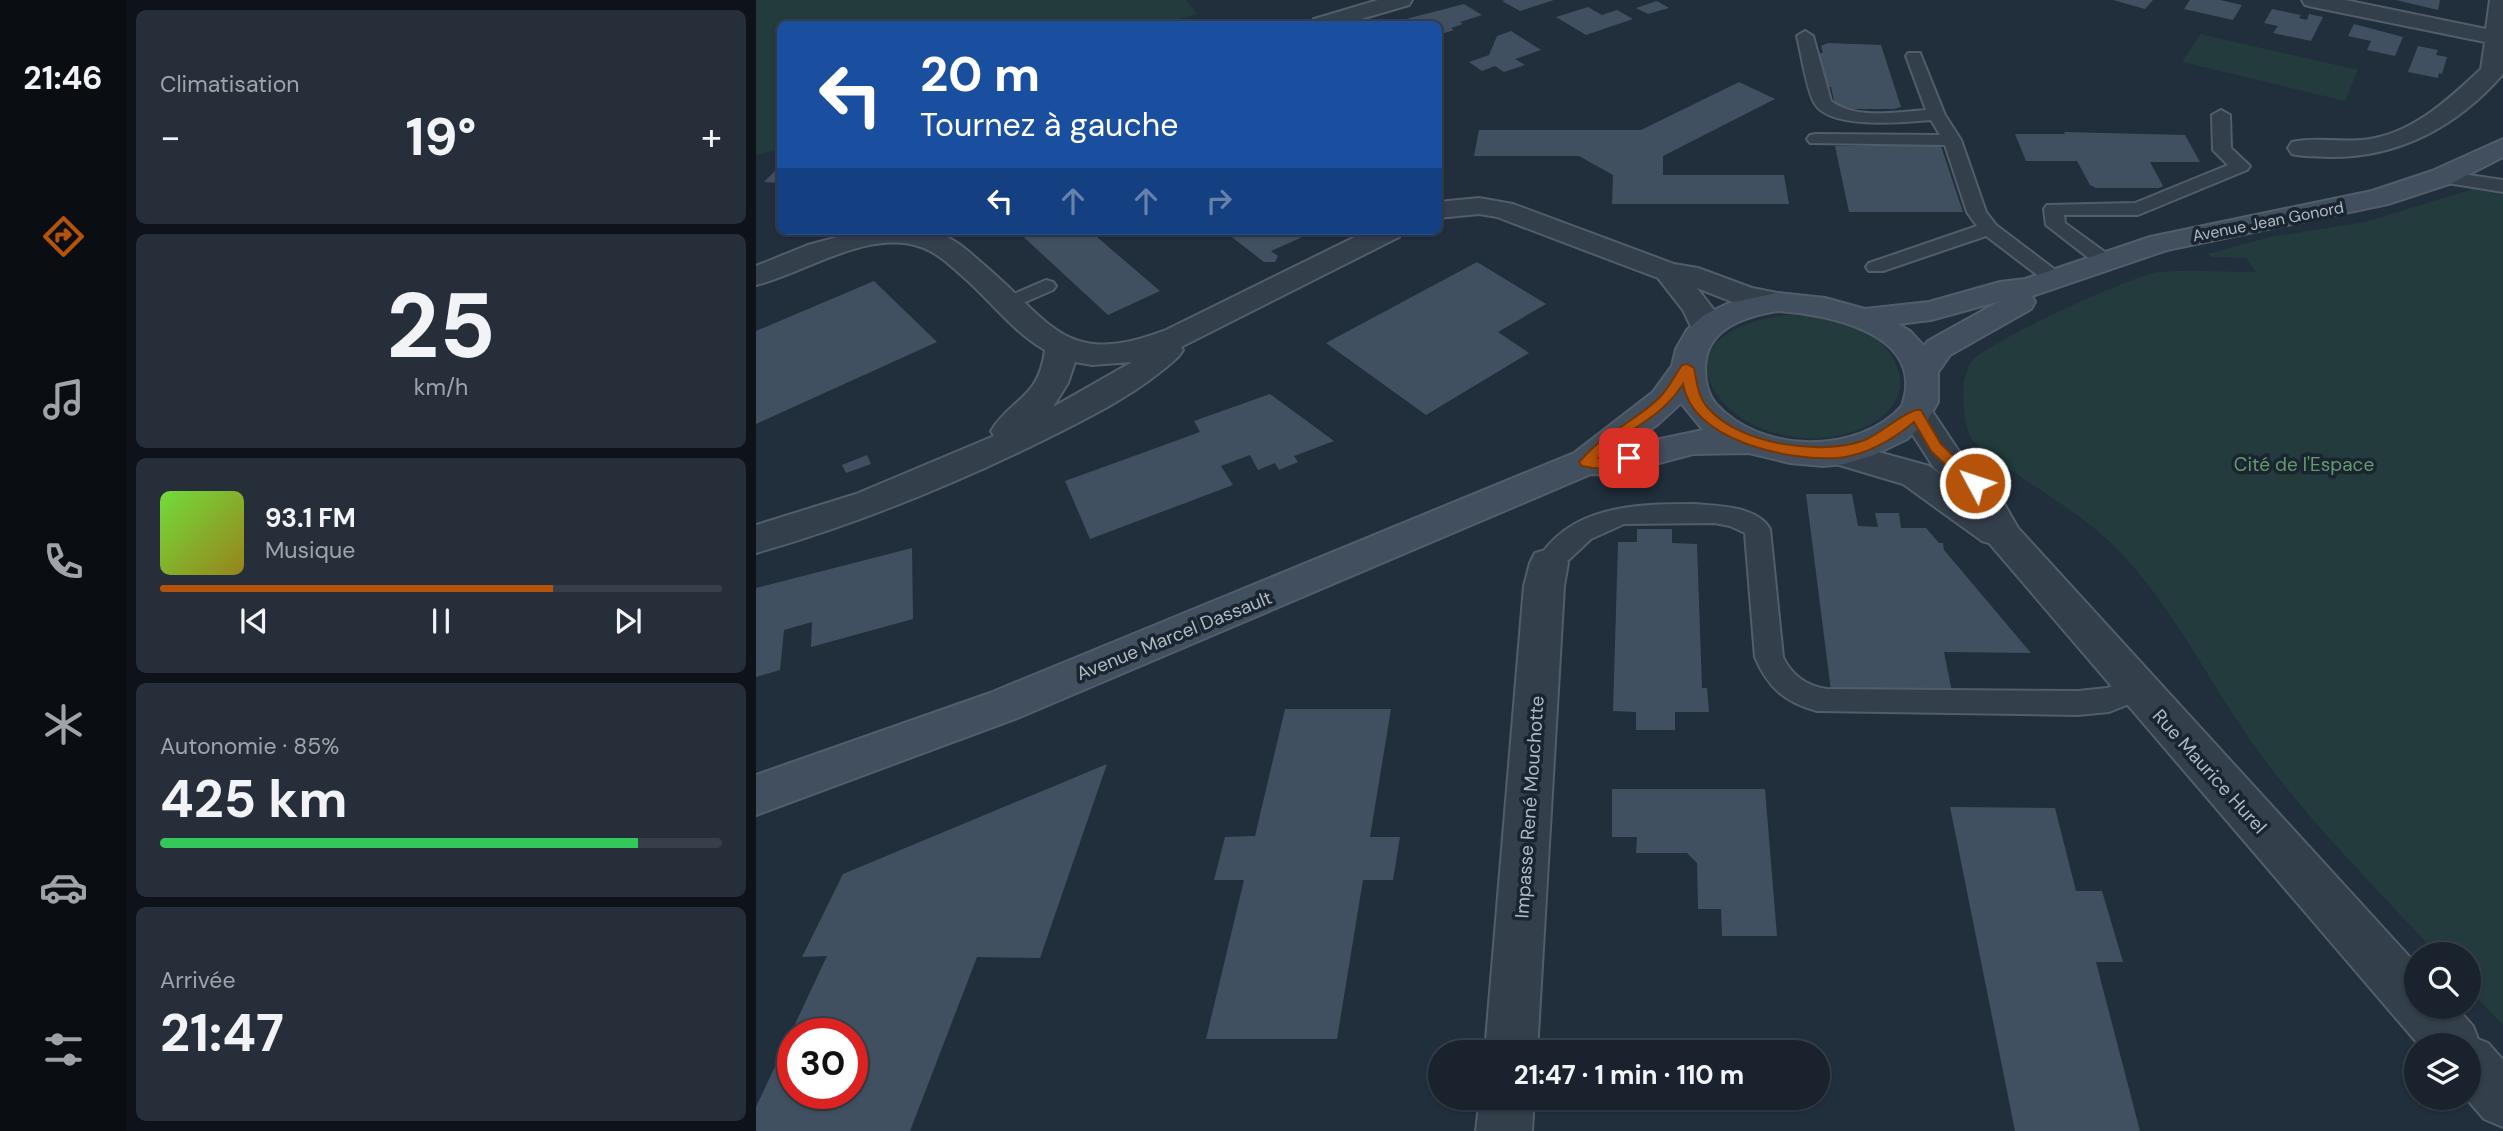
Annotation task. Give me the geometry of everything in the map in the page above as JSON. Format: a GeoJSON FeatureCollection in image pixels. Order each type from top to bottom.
{"type":"FeatureCollection","features":[{"type":"Feature","properties":{"kind":"street"},"geometry":{"type":"LineString","coordinates":[[1332,21],[1401,0]]}},
{"type":"Feature","properties":{"kind":"street"},"geometry":{"type":"LineString","coordinates":[[2313,0],[2499,38]]}},
{"type":"Feature","properties":{"kind":"street"},"geometry":{"type":"LineString","coordinates":[[2301,148],[2375,147],[2392,142],[2448,113],[2493,71],[2499,38],[2501,0]]}},
{"type":"Feature","properties":{"kind":"street","name":"Avenue Jean Gonord"},"geometry":{"type":"LineString","coordinates":[[1865,318],[1931,311],[2000,291],[2042,284],[2160,243],[2378,198],[2442,177],[2503,147]]}},
{"type":"Feature","properties":{"kind":"street"},"geometry":{"type":"LineString","coordinates":[[1442,210],[1479,206],[1503,209],[1669,272],[1687,274],[1744,295],[1777,302],[1823,305],[1865,318],[1899,339],[1913,353],[1923,369],[1923,392],[1916,413],[1894,431],[1872,443],[1838,453],[1808,452],[1750,441],[1713,421],[1702,410],[1692,393],[1687,368],[1695,342],[1706,328],[1740,310],[1777,302]]}},
{"type":"Feature","properties":{"kind":"street"},"geometry":{"type":"LineString","coordinates":[[756,276],[825,249],[857,240],[902,236],[931,240],[950,252],[1009,303],[1033,328],[1060,346],[1074,353],[1115,355],[1138,352],[1184,334],[1381,235]]}},
{"type":"Feature","properties":{"kind":"street"},"geometry":{"type":"LineString","coordinates":[[1669,272],[1675,284],[1702,311],[1706,328]]}},
{"type":"Feature","properties":{"kind":"street","name":"Avenue Jean Gonord"},"geometry":{"type":"LineString","coordinates":[[1923,369],[1939,348],[1959,334],[2018,305],[2042,284]]}},
{"type":"Feature","properties":{"kind":"street"},"geometry":{"type":"LineString","coordinates":[[756,539],[881,499],[997,449],[1134,376],[1184,334]]}},
{"type":"Feature","properties":{"kind":"street"},"geometry":{"type":"LineString","coordinates":[[934,475],[991,443],[1040,403],[1061,362],[1060,346]]}},
{"type":"Feature","properties":{"kind":"street","name":"Avenue Marcel Dassault"},"geometry":{"type":"LineString","coordinates":[[1587,462],[1603,444],[1646,417],[1667,398],[1687,368]]}},
{"type":"Feature","properties":{"kind":"street","name":"Rue Maurice Hurel"},"geometry":{"type":"LineString","coordinates":[[1916,413],[1941,453],[1975,483],[2005,538],[2404,989]]}},
{"type":"Feature","properties":{"kind":"street","name":"Avenue Marcel Dassault"},"geometry":{"type":"LineString","coordinates":[[756,795],[1005,705],[1587,462],[1614,463],[1693,442],[1750,441]]}},
{"type":"Feature","properties":{"kind":"street","name":"Rue Maurice Hurel"},"geometry":{"type":"LineString","coordinates":[[1838,453],[1916,475],[2005,538]]}},
{"type":"Feature","properties":{"kind":"street","name":"Impasse René Mouchotte"},"geometry":{"type":"LineString","coordinates":[[1512,1040],[1544,586],[1549,564]]}},
{"type":"Feature","properties":{"kind":"street","name":"Rue Maurice Hurel"},"geometry":{"type":"LineString","coordinates":[[2431,1019],[2443,1033]]}},
{"type":"Feature","properties":{"kind":"street"},"geometry":{"type":"LineString","coordinates":[[2481,1075],[2503,1100]]}},
{"type":"Feature","properties":{"kind":"street"},"geometry":{"type":"LineString","coordinates":[[1504,1131],[1506,1110]]}},
{"type":"Feature","properties":{"kind":"lane"},"geometry":{"type":"LineString","coordinates":[[1805,36],[1823,103],[1828,109],[1850,116],[1936,116]]}},
{"type":"Feature","properties":{"kind":"lane"},"geometry":{"type":"LineString","coordinates":[[1914,56],[1936,116],[1952,140],[1978,212],[1989,229],[2042,284]]}},
{"type":"Feature","properties":{"kind":"lane"},"geometry":{"type":"LineString","coordinates":[[2106,262],[2056,225],[2054,209],[2138,209],[2241,166],[2222,150],[2221,115]]}},
{"type":"Feature","properties":{"kind":"lane"},"geometry":{"type":"LineString","coordinates":[[1815,139],[1952,140]]}},
{"type":"Feature","properties":{"kind":"lane"},"geometry":{"type":"LineString","coordinates":[[2442,177],[2503,186]]}},
{"type":"Feature","properties":{"kind":"lane"},"geometry":{"type":"LineString","coordinates":[[1876,267],[1989,229]]}},
{"type":"Feature","properties":{"kind":"lane"},"geometry":{"type":"LineString","coordinates":[[1009,303],[1046,286]]}},
{"type":"Feature","properties":{"kind":"lane"},"geometry":{"type":"LineString","coordinates":[[1549,564],[1576,536],[1611,518],[1690,515],[1742,518],[1757,529],[1769,657],[1774,671],[1795,692],[1810,699],[2078,703],[2109,700],[2137,689]]}},
{"type":"Feature","properties":{"kind":"green space"},"geometry":{"type":"Polygon","coordinates":[[[756,0],[1186,0],[1197,14],[1170,21],[777,21],[777,150],[756,155],[756,0]]]}},
{"type":"Feature","properties":{"kind":"green space"},"geometry":{"type":"Polygon","coordinates":[[[2200,34],[2358,70],[2345,101],[2182,62],[2200,34]]]}},
{"type":"Feature","properties":{"kind":"green space","name":"Cité de l'Espace"},"geometry":{"type":"Polygon","coordinates":[[[2473,189],[2503,195],[2503,1025],[2481,1002],[2481,942],[2426,942],[2344,855],[2278,778],[2241,727],[2177,626],[2123,555],[2088,523],[1972,440],[1966,423],[1963,390],[1967,370],[1971,362],[2002,340],[2121,284],[2159,272],[2256,272],[2246,258],[2212,257],[2208,254],[2270,237],[2365,222],[2473,189]]]}},
{"type":"Feature","properties":{"kind":"green space"},"geometry":{"type":"Polygon","coordinates":[[[1787,315],[1835,321],[1866,332],[1879,341],[1890,353],[1900,382],[1900,390],[1894,404],[1884,415],[1866,427],[1852,432],[1810,438],[1772,432],[1739,417],[1717,395],[1707,371],[1713,347],[1739,327],[1787,315]]]}},
{"type":"Feature","properties":{"kind":"building"},"geometry":{"type":"Polygon","coordinates":[[[1505,0],[1554,0],[1520,11],[1502,1],[1505,0]]]}},
{"type":"Feature","properties":{"kind":"building"},"geometry":{"type":"Polygon","coordinates":[[[2113,0],[2153,0],[2145,9],[2113,0]]]}},
{"type":"Feature","properties":{"kind":"building"},"geometry":{"type":"Polygon","coordinates":[[[2190,0],[2220,0],[2242,5],[2233,20],[2184,9],[2190,0]]]}},
{"type":"Feature","properties":{"kind":"building"},"geometry":{"type":"Polygon","coordinates":[[[2396,0],[2440,0],[2438,10],[2396,0]]]}},
{"type":"Feature","properties":{"kind":"building"},"geometry":{"type":"Polygon","coordinates":[[[1657,1],[1669,8],[1648,14],[1636,8],[1657,1]]]}},
{"type":"Feature","properties":{"kind":"building"},"geometry":{"type":"Polygon","coordinates":[[[1464,4],[1482,15],[1460,22],[1463,24],[1442,34],[1442,21],[1406,19],[1464,4]]]}},
{"type":"Feature","properties":{"kind":"building"},"geometry":{"type":"Polygon","coordinates":[[[1588,7],[1602,15],[1617,10],[1633,19],[1586,35],[1556,17],[1588,7]]]}},
{"type":"Feature","properties":{"kind":"building"},"geometry":{"type":"Polygon","coordinates":[[[2272,9],[2301,15],[2299,18],[2307,20],[2309,14],[2323,17],[2311,41],[2273,33],[2278,26],[2264,23],[2272,9]]]}},
{"type":"Feature","properties":{"kind":"building"},"geometry":{"type":"Polygon","coordinates":[[[2354,24],[2403,37],[2395,56],[2367,50],[2371,41],[2348,36],[2354,24]]]}},
{"type":"Feature","properties":{"kind":"building"},"geometry":{"type":"Polygon","coordinates":[[[1511,31],[1541,50],[1515,59],[1525,65],[1504,72],[1495,66],[1482,71],[1469,62],[1489,55],[1497,36],[1511,31]]]}},
{"type":"Feature","properties":{"kind":"building"},"geometry":{"type":"Polygon","coordinates":[[[1828,43],[1881,45],[1901,107],[1844,109],[1835,105],[1831,87],[1824,87],[1816,53],[1823,53],[1821,46],[1828,43]]]}},
{"type":"Feature","properties":{"kind":"building"},"geometry":{"type":"Polygon","coordinates":[[[2418,46],[2438,50],[2436,55],[2447,57],[2442,74],[2439,73],[2438,78],[2408,72],[2418,46]]]}},
{"type":"Feature","properties":{"kind":"building"},"geometry":{"type":"Polygon","coordinates":[[[1739,82],[1775,99],[1663,156],[1663,175],[1784,175],[1789,204],[1612,204],[1613,175],[1579,156],[1474,156],[1479,130],[1641,130],[1739,82]]]}},
{"type":"Feature","properties":{"kind":"building"},"geometry":{"type":"Polygon","coordinates":[[[2064,132],[2185,135],[2200,162],[2150,162],[2163,186],[2159,188],[2096,188],[2090,185],[2077,161],[2026,161],[2015,134],[2065,134],[2064,132]]]}},
{"type":"Feature","properties":{"kind":"building"},"geometry":{"type":"Polygon","coordinates":[[[1835,146],[1941,146],[1963,212],[1849,212],[1835,146]]]}},
{"type":"Feature","properties":{"kind":"building"},"geometry":{"type":"Polygon","coordinates":[[[777,169],[777,183],[764,182],[777,169]]]}},
{"type":"Feature","properties":{"kind":"building"},"geometry":{"type":"Polygon","coordinates":[[[1021,235],[1095,235],[1160,291],[1108,315],[1021,235]]]}},
{"type":"Feature","properties":{"kind":"building"},"geometry":{"type":"Polygon","coordinates":[[[1229,235],[1307,235],[1271,251],[1278,256],[1275,262],[1264,262],[1229,235]]]}},
{"type":"Feature","properties":{"kind":"building"},"geometry":{"type":"Polygon","coordinates":[[[1477,262],[1546,304],[1498,332],[1529,353],[1426,415],[1326,343],[1477,262]]]}},
{"type":"Feature","properties":{"kind":"building"},"geometry":{"type":"Polygon","coordinates":[[[874,281],[937,342],[756,424],[756,331],[874,281]]]}},
{"type":"Feature","properties":{"kind":"building"},"geometry":{"type":"Polygon","coordinates":[[[1270,394],[1334,441],[1294,456],[1298,462],[1279,470],[1275,463],[1258,470],[1250,455],[1221,466],[1233,485],[1090,539],[1065,481],[1200,432],[1194,421],[1270,394]]]}},
{"type":"Feature","properties":{"kind":"building"},"geometry":{"type":"Polygon","coordinates":[[[867,455],[871,464],[846,473],[842,465],[867,455]]]}},
{"type":"Feature","properties":{"kind":"building"},"geometry":{"type":"Polygon","coordinates":[[[1806,494],[1852,494],[1858,526],[1878,527],[1875,513],[1899,513],[1901,528],[1926,528],[1939,543],[1943,543],[1944,550],[2031,653],[1944,652],[1952,692],[1831,691],[1806,494]]]}},
{"type":"Feature","properties":{"kind":"building"},"geometry":{"type":"Polygon","coordinates":[[[1637,529],[1672,529],[1672,543],[1697,544],[1702,688],[1707,688],[1709,712],[1675,712],[1675,730],[1636,730],[1636,712],[1613,711],[1618,542],[1637,542],[1637,529]]]}},
{"type":"Feature","properties":{"kind":"building"},"geometry":{"type":"Polygon","coordinates":[[[912,548],[913,619],[811,647],[812,622],[784,630],[780,670],[756,677],[756,588],[912,548]]]}},
{"type":"Feature","properties":{"kind":"building"},"geometry":{"type":"Polygon","coordinates":[[[1285,709],[1391,709],[1370,837],[1400,837],[1393,880],[1363,880],[1337,1039],[1206,1039],[1244,880],[1214,880],[1225,837],[1255,836],[1285,709]]]}},
{"type":"Feature","properties":{"kind":"building"},"geometry":{"type":"Polygon","coordinates":[[[1107,764],[1040,958],[977,957],[910,1131],[756,1131],[756,1107],[777,1062],[777,1109],[868,1109],[868,1018],[798,1018],[827,956],[802,957],[843,874],[1107,764]]]}},
{"type":"Feature","properties":{"kind":"building"},"geometry":{"type":"Polygon","coordinates":[[[1612,789],[1765,789],[1777,936],[1722,936],[1721,909],[1698,909],[1697,863],[1687,853],[1636,853],[1637,837],[1612,837],[1612,789]]]}},
{"type":"Feature","properties":{"kind":"building"},"geometry":{"type":"Polygon","coordinates":[[[1950,807],[2055,808],[2076,891],[2102,891],[2123,962],[2096,962],[2140,1131],[2015,1131],[1950,807]]]}},
{"type":"Feature","properties":{"kind":"route"},"geometry":{"type":"LineString","coordinates":[[1629,458],[1614,463],[1587,462],[1603,444],[1646,417],[1667,398],[1687,368],[1692,393],[1702,410],[1713,421],[1750,441],[1808,452],[1838,453],[1872,443],[1894,431],[1916,413],[1924,430],[1946,459],[1975,483]]}}]}
